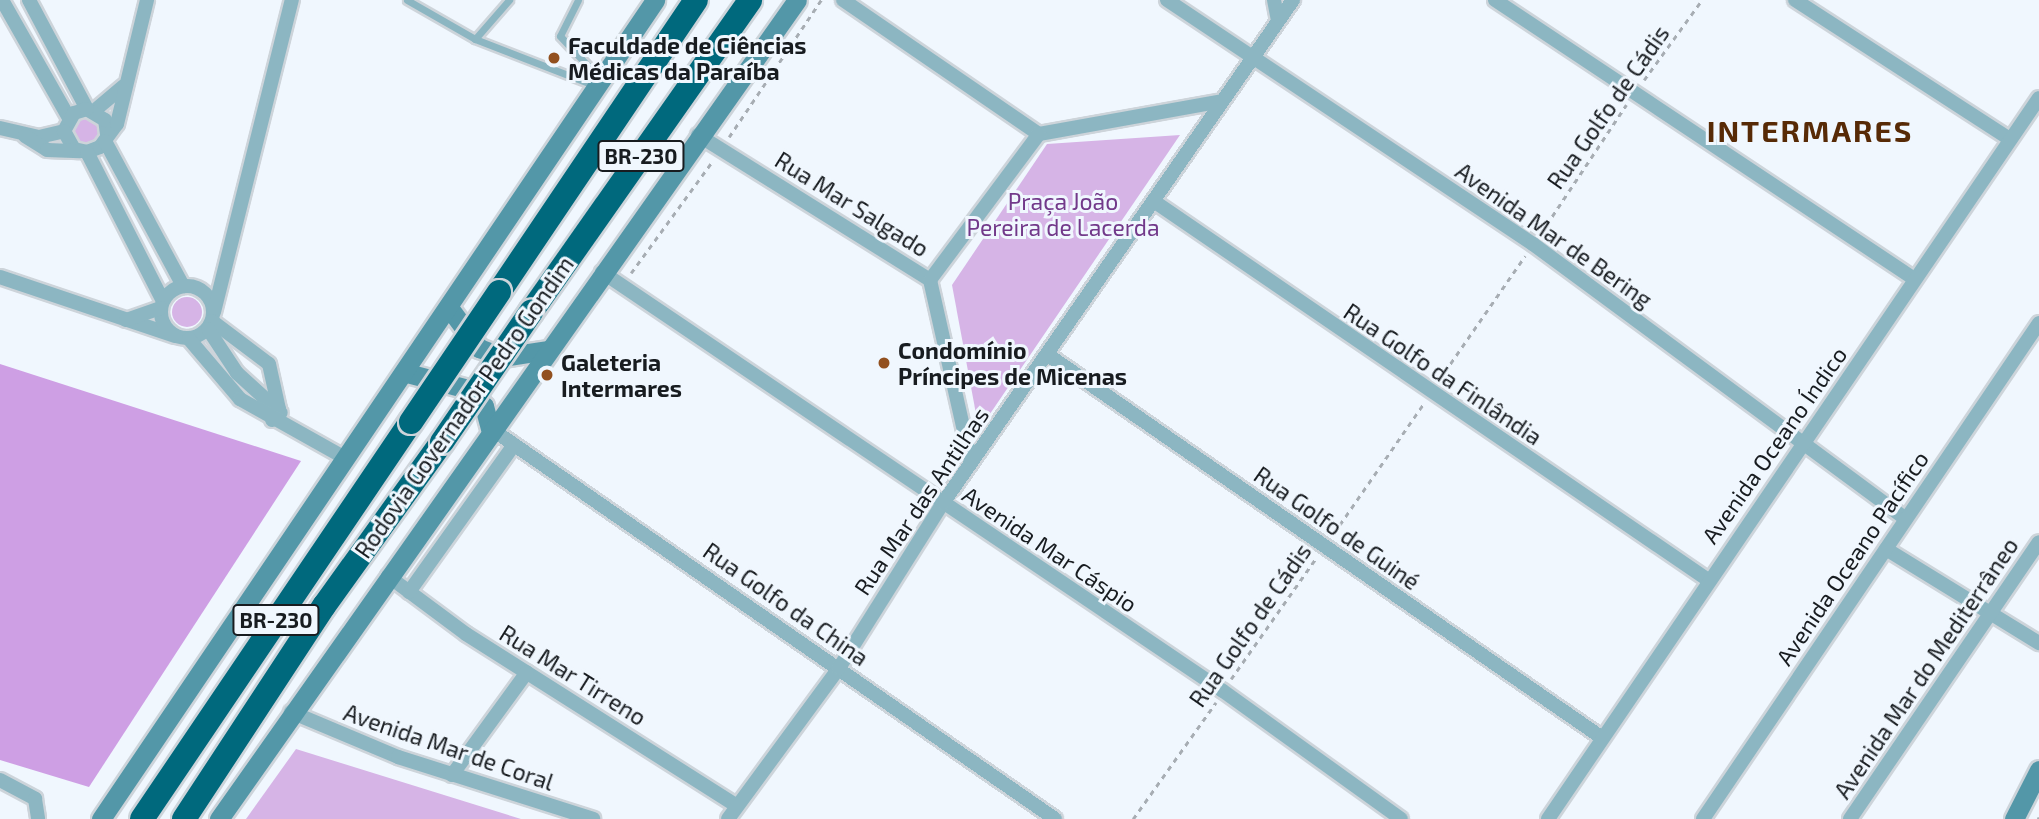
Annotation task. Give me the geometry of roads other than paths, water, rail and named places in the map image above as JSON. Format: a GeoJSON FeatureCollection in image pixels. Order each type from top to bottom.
{"type":"FeatureCollection","features":[{"type":"Feature","properties":{"kind":"highway","name":"Rodovia Governador Pedro Gondim"},"geometry":{"type":"LineString","coordinates":[[142,819],[696,0]]}},
{"type":"Feature","properties":{"kind":"highway","name":"Rodovia Governador Pedro Gondim"},"geometry":{"type":"LineString","coordinates":[[184,819],[324,606],[442,442],[750,0]]}},
{"type":"Feature","properties":{"kind":"street"},"geometry":{"type":"LineString","coordinates":[[2,0],[162,305],[182,337],[207,367],[290,425],[347,458]]}},
{"type":"Feature","properties":{"kind":"street"},"geometry":{"type":"LineString","coordinates":[[29,0],[91,110],[183,286]]}},
{"type":"Feature","properties":{"kind":"street"},"geometry":{"type":"LineString","coordinates":[[0,128],[24,136],[47,150],[84,152],[106,138],[121,115],[126,82],[147,0]]}},
{"type":"Feature","properties":{"kind":"street"},"geometry":{"type":"LineString","coordinates":[[0,276],[182,337],[211,321],[292,0]]}},
{"type":"Feature","properties":{"kind":"street"},"geometry":{"type":"LineString","coordinates":[[101,819],[407,373],[655,0]]}},
{"type":"Feature","properties":{"kind":"street"},"geometry":{"type":"LineString","coordinates":[[219,819],[491,428],[797,0]]}},
{"type":"Feature","properties":{"kind":"street"},"geometry":{"type":"LineString","coordinates":[[843,0],[1039,134]]}},
{"type":"Feature","properties":{"kind":"street","name":"Avenida Mar de Bering"},"geometry":{"type":"LineString","coordinates":[[1167,0],[1534,244],[1805,448],[1906,519]]}},
{"type":"Feature","properties":{"kind":"street"},"geometry":{"type":"LineString","coordinates":[[1274,0],[1278,21]]}},
{"type":"Feature","properties":{"kind":"street","name":"Rua Mar das Antilhas"},"geometry":{"type":"LineString","coordinates":[[728,819],[839,668],[943,503],[1293,0]]}},
{"type":"Feature","properties":{"kind":"street"},"geometry":{"type":"LineString","coordinates":[[1495,0],[1633,95],[1913,278]]}},
{"type":"Feature","properties":{"kind":"street"},"geometry":{"type":"LineString","coordinates":[[1795,0],[2008,138]]}},
{"type":"Feature","properties":{"kind":"street"},"geometry":{"type":"LineString","coordinates":[[24,136],[67,124],[91,110],[126,82]]}},
{"type":"Feature","properties":{"kind":"street","name":"Avenida Oceano Índico"},"geometry":{"type":"LineString","coordinates":[[1548,819],[1708,580],[1805,448],[1913,278],[2008,138],[2039,98]]}},
{"type":"Feature","properties":{"kind":"street"},"geometry":{"type":"LineString","coordinates":[[930,280],[1039,134],[1222,101]]}},
{"type":"Feature","properties":{"kind":"street","name":"Rua Mar Salgado"},"geometry":{"type":"LineString","coordinates":[[698,135],[930,280],[971,463]]}},
{"type":"Feature","properties":{"kind":"street","name":"Rua Golfo da Finlândia"},"geometry":{"type":"LineString","coordinates":[[1154,202],[1430,395],[1708,580]]}},
{"type":"Feature","properties":{"kind":"street"},"geometry":{"type":"LineString","coordinates":[[183,286],[200,289],[225,269]]}},
{"type":"Feature","properties":{"kind":"street","name":"Avenida Mar Cáspio"},"geometry":{"type":"LineString","coordinates":[[602,272],[1223,691],[1401,819]]}},
{"type":"Feature","properties":{"kind":"street"},"geometry":{"type":"LineString","coordinates":[[126,320],[162,305],[183,286]]}},
{"type":"Feature","properties":{"kind":"street"},"geometry":{"type":"LineString","coordinates":[[200,289],[211,321],[237,373],[275,415]]}},
{"type":"Feature","properties":{"kind":"street"},"geometry":{"type":"LineString","coordinates":[[450,309],[461,332],[490,353],[526,358],[549,349]]}},
{"type":"Feature","properties":{"kind":"street"},"geometry":{"type":"LineString","coordinates":[[211,321],[269,364],[275,415]]}},
{"type":"Feature","properties":{"kind":"street","name":"Avenida Oceano Pacífico"},"geometry":{"type":"LineString","coordinates":[[1703,819],[2039,323]]}},
{"type":"Feature","properties":{"kind":"street","name":"Rua Golfo de Guiné"},"geometry":{"type":"LineString","coordinates":[[1048,355],[1601,737]]}},
{"type":"Feature","properties":{"kind":"street"},"geometry":{"type":"LineString","coordinates":[[407,373],[468,389],[484,406],[491,428]]}},
{"type":"Feature","properties":{"kind":"street","name":"Rua Golfo da China"},"geometry":{"type":"LineString","coordinates":[[491,428],[1055,819]]}},
{"type":"Feature","properties":{"kind":"street"},"geometry":{"type":"LineString","coordinates":[[409,592],[514,445]]}},
{"type":"Feature","properties":{"kind":"street","name":"Avenida Mar do Mediterrâneo"},"geometry":{"type":"LineString","coordinates":[[1850,819],[2039,542]]}},
{"type":"Feature","properties":{"kind":"street"},"geometry":{"type":"LineString","coordinates":[[1885,549],[1989,615],[2039,643]]}},
{"type":"Feature","properties":{"kind":"street","name":"Rua Mar Tirreno"},"geometry":{"type":"LineString","coordinates":[[388,576],[527,672],[737,806]]}},
{"type":"Feature","properties":{"kind":"street"},"geometry":{"type":"LineString","coordinates":[[452,775],[527,672]]}},
{"type":"Feature","properties":{"kind":"street","name":"Avenida Mar de Coral"},"geometry":{"type":"LineString","coordinates":[[291,712],[452,775],[593,819]]}},
{"type":"Feature","properties":{"kind":"street"},"geometry":{"type":"LineString","coordinates":[[2014,819],[2039,770]]}},
{"type":"Feature","properties":{"kind":"street"},"geometry":{"type":"LineString","coordinates":[[0,780],[35,799],[38,819]]}},
{"type":"Feature","properties":{"kind":"lane"},"geometry":{"type":"LineString","coordinates":[[407,0],[475,40],[599,84]]}},
{"type":"Feature","properties":{"kind":"lane"},"geometry":{"type":"LineString","coordinates":[[475,40],[509,0]]}},
{"type":"Feature","properties":{"kind":"lane"},"geometry":{"type":"LineString","coordinates":[[579,0],[560,36],[599,84]]}},
{"type":"Feature","properties":{"kind":"place","name":"Faculdade de Ciências Médicas da Paraíba"},"geometry":{"type":"Point","coordinates":[554,58]}},
{"type":"Feature","properties":{"kind":"place","name":"Condomínio Príncipes de Micenas"},"geometry":{"type":"Point","coordinates":[884,363]}},
{"type":"Feature","properties":{"kind":"place","name":"Galeteria Intermares"},"geometry":{"type":"Point","coordinates":[547,375]}},
{"type":"Feature","properties":{"kind":"district","name":"INTERMARES"},"geometry":{"type":"Point","coordinates":[1810,130]}},
{"type":"Feature","properties":{"kind":"park label","name":"Praça João Pereira de Lacerda"},"geometry":{"type":"Point","coordinates":[1063,214]}}]}
